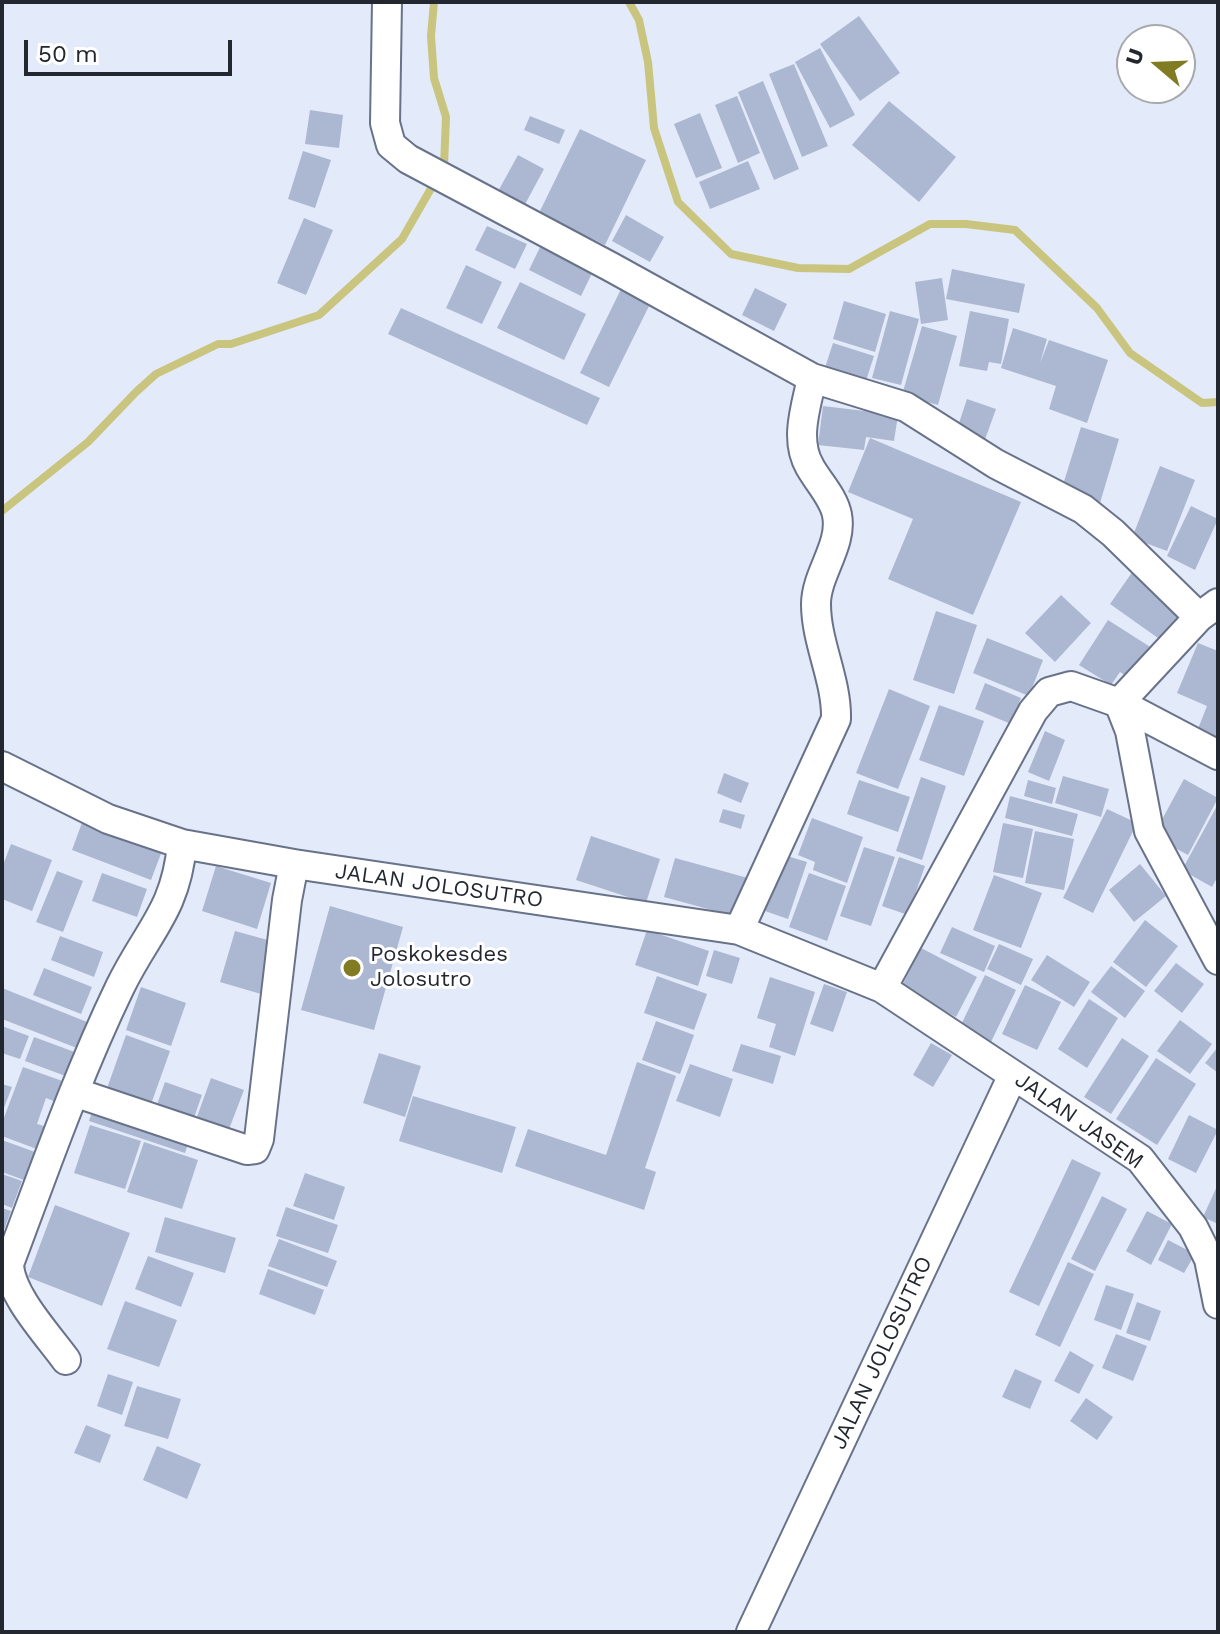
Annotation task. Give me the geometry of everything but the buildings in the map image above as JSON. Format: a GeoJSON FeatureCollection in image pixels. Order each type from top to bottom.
{"type":"FeatureCollection","features":[{"type":"Feature","properties":{"kind":"street"},"geometry":{"type":"LineString","coordinates":[[387,2],[385,123],[391,145],[427,170],[812,378],[906,407],[996,464],[1083,509],[1209,610],[1119,703]]}},
{"type":"Feature","properties":{"kind":"street"},"geometry":{"type":"LineString","coordinates":[[739,930],[836,719],[837,701],[817,621],[816,604],[817,589],[837,533],[838,518],[835,506],[803,453],[801,440],[812,378]]}},
{"type":"Feature","properties":{"kind":"street"},"geometry":{"type":"LineString","coordinates":[[882,988],[1033,711],[1049,692],[1071,686],[1119,703],[1218,755]]}},
{"type":"Feature","properties":{"kind":"street"},"geometry":{"type":"LineString","coordinates":[[1119,703],[1130,731],[1149,831],[1218,960]]}},
{"type":"Feature","properties":{"kind":"street","name":"JALAN JOLOSUTRO"},"geometry":{"type":"LineString","coordinates":[[2,766],[108,819],[182,844],[294,864],[739,930],[882,988]]}},
{"type":"Feature","properties":{"kind":"street"},"geometry":{"type":"LineString","coordinates":[[66,1360],[19,1294],[10,1277],[9,1264],[74,1092],[121,984],[173,893],[180,872],[182,844]]}},
{"type":"Feature","properties":{"kind":"street"},"geometry":{"type":"LineString","coordinates":[[74,1092],[247,1150],[255,1149],[259,1139],[294,864]]}},
{"type":"Feature","properties":{"kind":"street","name":"JALAN JASEM"},"geometry":{"type":"LineString","coordinates":[[882,988],[1140,1159],[1193,1227],[1209,1259],[1218,1304]]}},
{"type":"Feature","properties":{"kind":"street","name":"JALAN JOLOSUTRO"},"geometry":{"type":"LineString","coordinates":[[751,1632],[1013,1075]]}},
{"type":"Feature","properties":{"kind":"waterway"},"geometry":{"type":"LineString","coordinates":[[2,511],[88,442],[156,374],[218,344],[231,344],[319,315],[402,239],[444,166],[446,117],[434,78],[431,36],[434,2]]}},
{"type":"Feature","properties":{"kind":"waterway"},"geometry":{"type":"LineString","coordinates":[[629,2],[639,20],[648,62],[654,128],[678,202],[731,254],[798,268],[849,269],[930,224],[966,224],[1015,230],[1097,308],[1130,353],[1202,403],[1218,402]]}},
{"type":"Feature","properties":{"kind":"place","name":"Poskokesdes Jolosutro"},"geometry":{"type":"Point","coordinates":[352,968]}}]}
